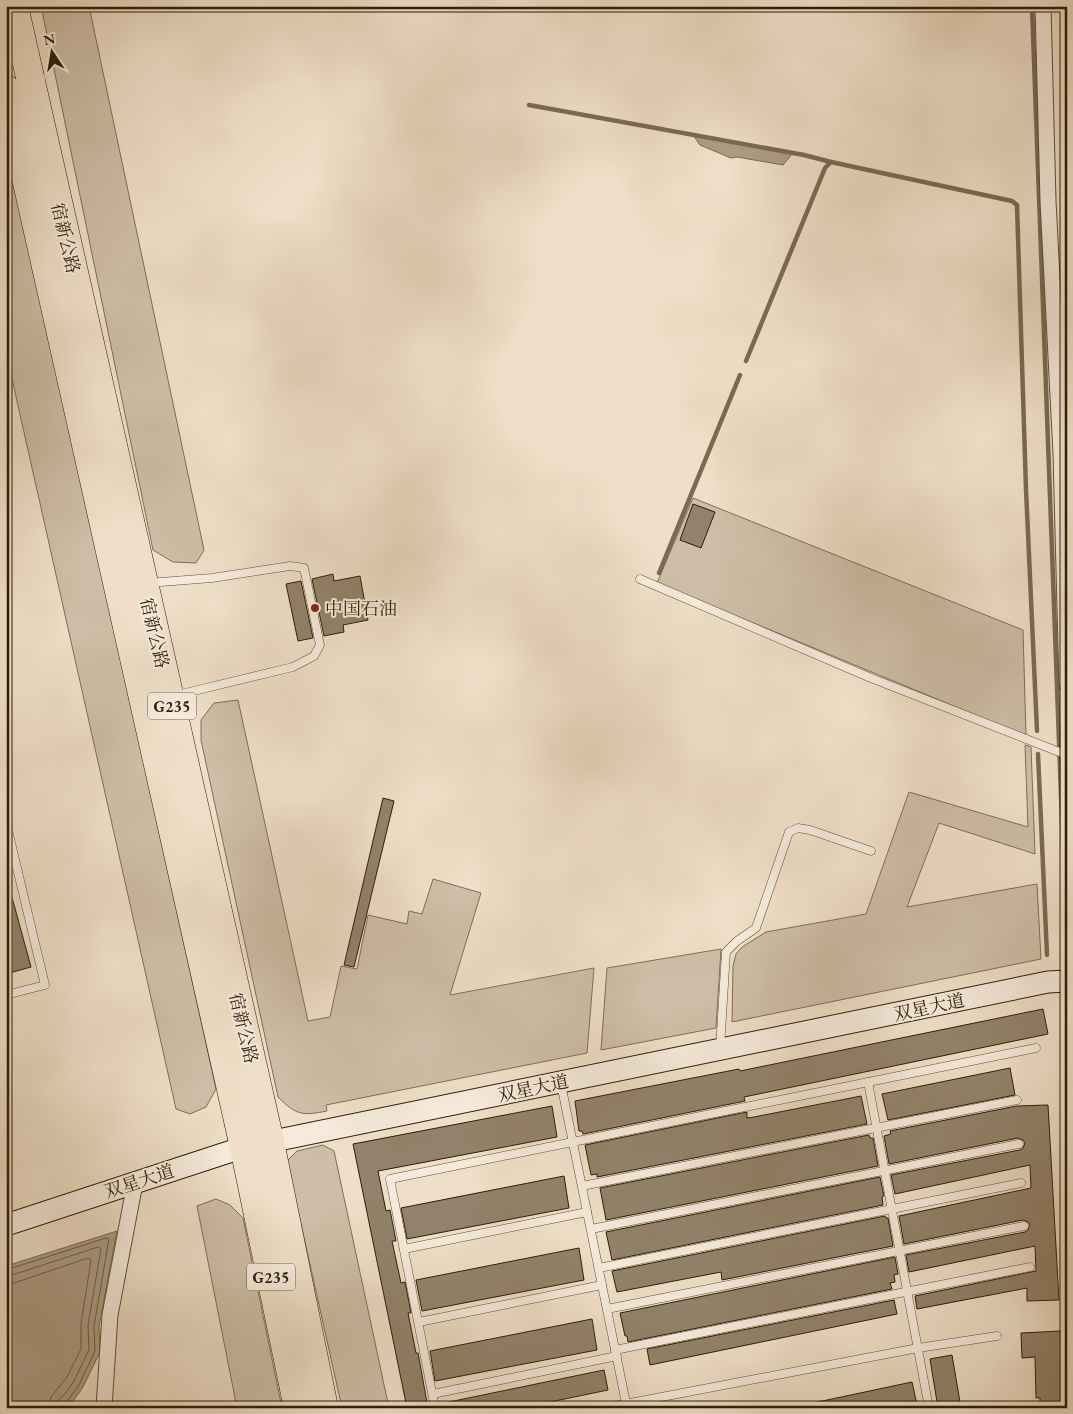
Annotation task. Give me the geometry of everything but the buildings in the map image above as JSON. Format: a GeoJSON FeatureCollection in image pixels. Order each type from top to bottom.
{"type":"FeatureCollection","features":[{"type":"Feature","properties":{"kind":"highway","name":"宿新公路"},"geometry":{"type":"LineString","coordinates":[[14,6],[170,697],[258,1151],[298,1408]]}},
{"type":"Feature","properties":{"kind":"highway","name":"宿新公路"},"geometry":{"type":"LineString","coordinates":[[6,89],[258,1151],[324,1408]]}},
{"type":"Feature","properties":{"kind":"street"},"geometry":{"type":"LineString","coordinates":[[1043,6],[1048,201],[1061,454],[1067,685]]}},
{"type":"Feature","properties":{"kind":"street","name":"双星大道"},"geometry":{"type":"LineString","coordinates":[[6,1225],[134,1190],[258,1151],[561,1083],[1048,982],[1064,981]]}},
{"type":"Feature","properties":{"kind":"street"},"geometry":{"type":"LineString","coordinates":[[104,1408],[110,1314],[134,1190]]}},
{"type":"Feature","properties":{"kind":"street","name":"双星大道"},"geometry":{"type":"LineString","coordinates":[[6,1240],[134,1190]]}},
{"type":"Feature","properties":{"kind":"lane"},"geometry":{"type":"LineString","coordinates":[[144,583],[212,578],[290,566],[304,568],[320,645],[314,656],[293,667],[170,697]]}},
{"type":"Feature","properties":{"kind":"lane"},"geometry":{"type":"LineString","coordinates":[[640,579],[871,678],[1067,755]]}},
{"type":"Feature","properties":{"kind":"lane"},"geometry":{"type":"LineString","coordinates":[[6,822],[45,985],[6,995]]}},
{"type":"Feature","properties":{"kind":"lane"},"geometry":{"type":"LineString","coordinates":[[720,1050],[726,952],[756,928],[789,832],[798,828],[810,830],[871,851]]}},
{"type":"Feature","properties":{"kind":"lane"},"geometry":{"type":"LineString","coordinates":[[435,1408],[390,1179],[1036,1048]]}},
{"type":"Feature","properties":{"kind":"lane"},"geometry":{"type":"LineString","coordinates":[[868,1082],[929,1408]]}},
{"type":"Feature","properties":{"kind":"lane"},"geometry":{"type":"LineString","coordinates":[[561,1083],[627,1406]]}},
{"type":"Feature","properties":{"kind":"lane"},"geometry":{"type":"LineString","coordinates":[[582,1186],[1017,1100]]}},
{"type":"Feature","properties":{"kind":"lane"},"geometry":{"type":"LineString","coordinates":[[591,1229],[1019,1144]]}},
{"type":"Feature","properties":{"kind":"lane"},"geometry":{"type":"LineString","coordinates":[[599,1268],[1020,1183]]}},
{"type":"Feature","properties":{"kind":"lane"},"geometry":{"type":"LineString","coordinates":[[404,1249],[587,1212]]}},
{"type":"Feature","properties":{"kind":"lane"},"geometry":{"type":"LineString","coordinates":[[607,1309],[1024,1226]]}},
{"type":"Feature","properties":{"kind":"lane"},"geometry":{"type":"LineString","coordinates":[[433,1394],[616,1353],[1030,1267]]}},
{"type":"Feature","properties":{"kind":"lane"},"geometry":{"type":"LineString","coordinates":[[419,1322],[602,1285]]}},
{"type":"Feature","properties":{"kind":"lane"},"geometry":{"type":"LineString","coordinates":[[604,1408],[627,1406],[918,1348],[997,1336]]}},
{"type":"Feature","properties":{"kind":"shaded area"},"geometry":{"type":"Polygon","coordinates":[[[41,6],[89,6],[204,550],[196,563],[173,562],[153,550],[41,6]]]}},
{"type":"Feature","properties":{"kind":"shaded area"},"geometry":{"type":"Polygon","coordinates":[[[6,140],[216,1089],[206,1107],[190,1114],[176,1109],[6,352],[6,140]]]}},
{"type":"Feature","properties":{"kind":"shaded area"},"geometry":{"type":"Polygon","coordinates":[[[693,498],[1023,630],[1026,736],[657,583],[693,498]]]}},
{"type":"Feature","properties":{"kind":"shaded area"},"geometry":{"type":"Polygon","coordinates":[[[238,700],[308,1021],[330,1017],[341,966],[357,969],[368,915],[407,924],[409,911],[422,914],[433,879],[481,893],[450,995],[594,968],[587,1053],[326,1105],[327,1111],[318,1113],[305,1114],[295,1111],[278,1097],[201,740],[201,720],[214,703],[238,700]]]}},
{"type":"Feature","properties":{"kind":"shaded area"},"geometry":{"type":"Polygon","coordinates":[[[1025,745],[1031,747],[1035,854],[939,823],[907,907],[1037,884],[1041,959],[732,1022],[733,966],[736,954],[742,947],[766,932],[866,914],[909,792],[1028,827],[1025,745]]]}},
{"type":"Feature","properties":{"kind":"shaded area"},"geometry":{"type":"Polygon","coordinates":[[[721,949],[716,1028],[601,1050],[607,968],[721,949]]]}},
{"type":"Feature","properties":{"kind":"shaded area"},"geometry":{"type":"Polygon","coordinates":[[[323,1145],[334,1151],[389,1408],[342,1408],[287,1161],[297,1151],[323,1145]]]}},
{"type":"Feature","properties":{"kind":"shaded area"},"geometry":{"type":"Polygon","coordinates":[[[216,1199],[230,1205],[243,1218],[282,1408],[237,1408],[197,1206],[216,1199]]]}},
{"type":"Feature","properties":{"kind":"water"},"geometry":{"type":"Polygon","coordinates":[[[693,135],[793,153],[783,165],[737,157],[731,158],[700,145],[693,135]]]}},
{"type":"Feature","properties":{"kind":"water"},"geometry":{"type":"Polygon","coordinates":[[[117,1231],[99,1326],[100,1352],[83,1387],[72,1403],[64,1408],[6,1407],[6,1266],[117,1231]]]}},
{"type":"Feature","properties":{"kind":"waterway"},"geometry":{"type":"LineString","coordinates":[[1032,6],[1067,959]]}},
{"type":"Feature","properties":{"kind":"waterway"},"geometry":{"type":"LineString","coordinates":[[529,105],[804,155],[831,162]]}},
{"type":"Feature","properties":{"kind":"waterway"},"geometry":{"type":"LineString","coordinates":[[746,361],[825,168],[831,162],[1012,201],[1017,205],[1026,489],[1037,731]]}},
{"type":"Feature","properties":{"kind":"waterway"},"geometry":{"type":"LineString","coordinates":[[659,573],[740,375]]}},
{"type":"Feature","properties":{"kind":"waterway"},"geometry":{"type":"LineString","coordinates":[[1038,754],[1047,955]]}},
{"type":"Feature","properties":{"kind":"place","name":"中国石油"},"geometry":{"type":"Point","coordinates":[315,608]}}]}
